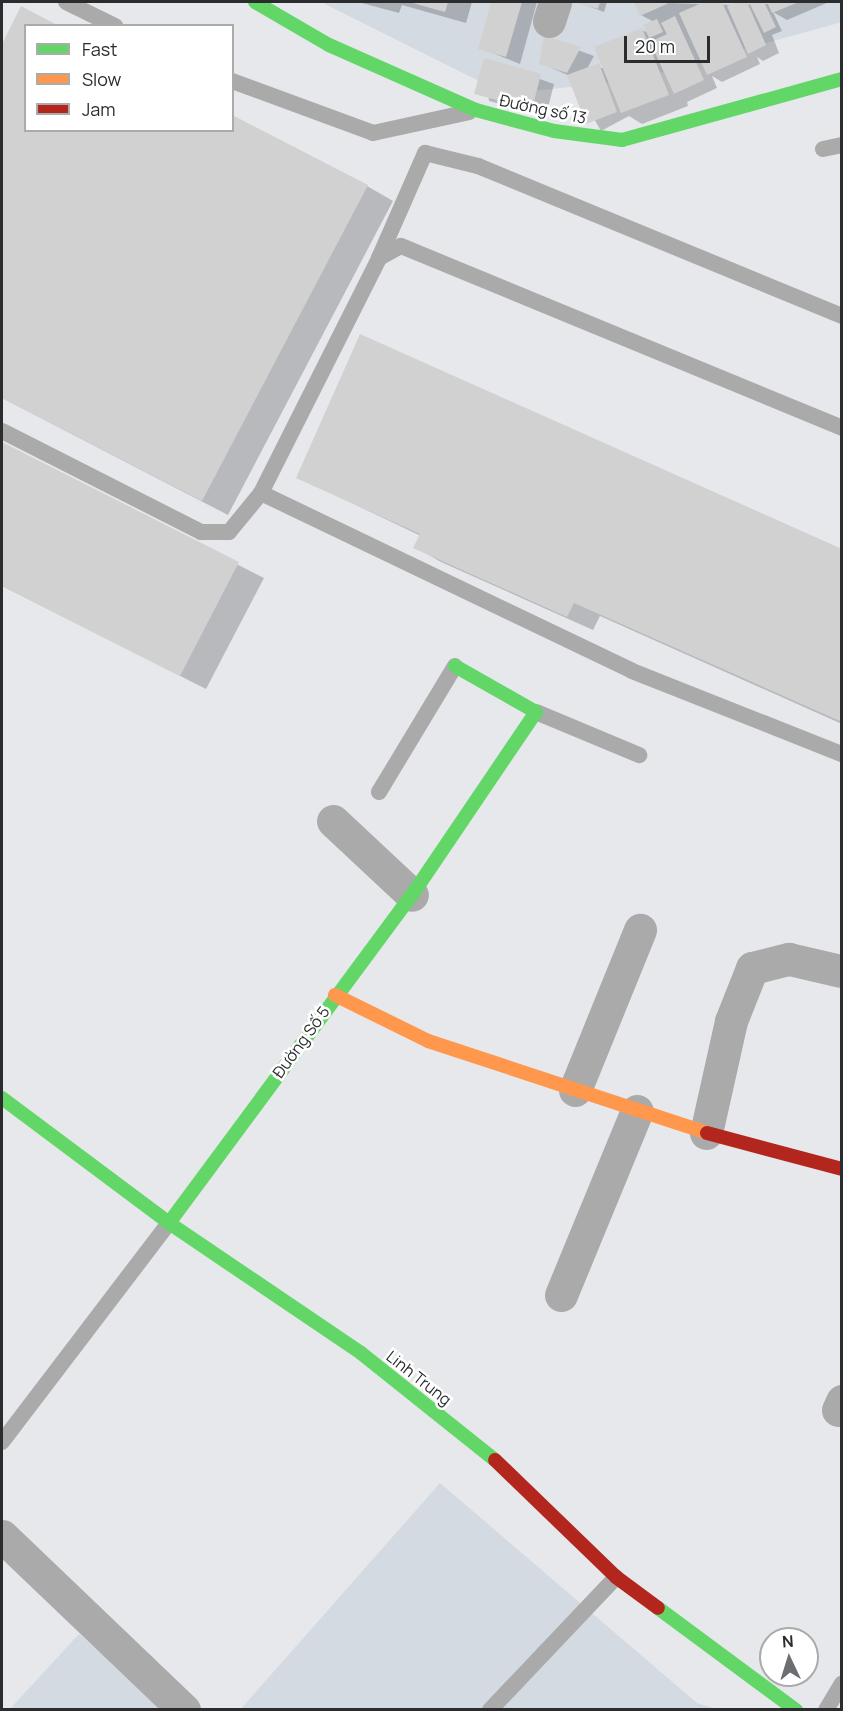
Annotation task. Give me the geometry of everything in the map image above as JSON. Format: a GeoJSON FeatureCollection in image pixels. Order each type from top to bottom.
{"type":"FeatureCollection","features":[{"type":"Feature","properties":{"kind":"street","name":"Đường số 13"},"geometry":{"type":"LineString","coordinates":[[255,2],[329,45],[476,110],[554,131],[622,140],[842,79]]}},
{"type":"Feature","properties":{"kind":"street"},"geometry":{"type":"LineString","coordinates":[[455,666],[536,712]]}},
{"type":"Feature","properties":{"kind":"street","name":"Đường Số 5"},"geometry":{"type":"LineString","coordinates":[[169,1223],[335,995],[412,895],[536,712]]}},
{"type":"Feature","properties":{"kind":"street"},"geometry":{"type":"LineString","coordinates":[[333,821],[412,895]]}},
{"type":"Feature","properties":{"kind":"street"},"geometry":{"type":"LineString","coordinates":[[575,1090],[640,930]]}},
{"type":"Feature","properties":{"kind":"street"},"geometry":{"type":"LineString","coordinates":[[706,1133],[731,1021],[752,968],[789,959],[842,971]]}},
{"type":"Feature","properties":{"kind":"street"},"geometry":{"type":"LineString","coordinates":[[335,995],[428,1041],[706,1133],[842,1169]]}},
{"type":"Feature","properties":{"kind":"street","name":"Linh Trung"},"geometry":{"type":"LineString","coordinates":[[2,1098],[169,1223],[361,1353],[493,1458],[616,1577],[796,1710]]}},
{"type":"Feature","properties":{"kind":"street"},"geometry":{"type":"LineString","coordinates":[[561,1295],[637,1111]]}},
{"type":"Feature","properties":{"kind":"street"},"geometry":{"type":"LineString","coordinates":[[2,1536],[184,1710]]}},
{"type":"Feature","properties":{"kind":"lane"},"geometry":{"type":"LineString","coordinates":[[66,2],[111,24]]}},
{"type":"Feature","properties":{"kind":"lane"},"geometry":{"type":"LineString","coordinates":[[234,82],[373,133],[476,110]]}},
{"type":"Feature","properties":{"kind":"lane"},"geometry":{"type":"LineString","coordinates":[[823,149],[842,145]]}},
{"type":"Feature","properties":{"kind":"lane"},"geometry":{"type":"LineString","coordinates":[[2,431],[201,532],[230,532],[261,493],[379,258],[425,153],[478,166],[842,316]]}},
{"type":"Feature","properties":{"kind":"lane"},"geometry":{"type":"LineString","coordinates":[[379,258],[401,246],[842,428]]}},
{"type":"Feature","properties":{"kind":"lane"},"geometry":{"type":"LineString","coordinates":[[261,493],[632,671],[842,754]]}},
{"type":"Feature","properties":{"kind":"lane"},"geometry":{"type":"LineString","coordinates":[[379,792],[455,666]]}},
{"type":"Feature","properties":{"kind":"lane"},"geometry":{"type":"LineString","coordinates":[[536,712],[639,755]]}},
{"type":"Feature","properties":{"kind":"lane","name":"Đường Số 5"},"geometry":{"type":"LineString","coordinates":[[2,1442],[169,1223]]}},
{"type":"Feature","properties":{"kind":"lane"},"geometry":{"type":"LineString","coordinates":[[490,1710],[616,1577]]}},
{"type":"Feature","properties":{"kind":"lane"},"geometry":{"type":"LineString","coordinates":[[826,1710],[842,1683]]}},
{"type":"Feature","properties":{"kind":"shaded area"},"geometry":{"type":"Polygon","coordinates":[[[321,2],[841,2],[842,22],[634,80],[505,94],[321,2]]]}},
{"type":"Feature","properties":{"kind":"shaded area"},"geometry":{"type":"Polygon","coordinates":[[[440,1483],[697,1703],[716,1709],[240,1710],[440,1483]]]}},
{"type":"Feature","properties":{"kind":"shaded area"},"geometry":{"type":"Polygon","coordinates":[[[79,1634],[167,1709],[9,1710],[79,1634]]]}},
{"type":"Feature","properties":{"kind":"building"},"geometry":{"type":"Polygon","coordinates":[[[409,2],[448,2],[445,12],[409,2]]]}},
{"type":"Feature","properties":{"kind":"building"},"geometry":{"type":"Polygon","coordinates":[[[491,2],[522,2],[506,57],[478,49],[491,2]]]}},
{"type":"Feature","properties":{"kind":"building"},"geometry":{"type":"Polygon","coordinates":[[[572,2],[600,2],[598,9],[572,2]]]}},
{"type":"Feature","properties":{"kind":"building"},"geometry":{"type":"Polygon","coordinates":[[[634,2],[671,2],[640,16],[634,2]]]}},
{"type":"Feature","properties":{"kind":"building"},"geometry":{"type":"Polygon","coordinates":[[[704,2],[722,2],[747,57],[707,75],[679,13],[704,2]]]}},
{"type":"Feature","properties":{"kind":"building"},"geometry":{"type":"Polygon","coordinates":[[[737,2],[747,2],[766,45],[748,54],[727,6],[737,2]]]}},
{"type":"Feature","properties":{"kind":"building"},"geometry":{"type":"Polygon","coordinates":[[[749,2],[764,2],[776,27],[764,33],[749,2]]]}},
{"type":"Feature","properties":{"kind":"building"},"geometry":{"type":"Polygon","coordinates":[[[767,2],[799,2],[772,13],[767,2]]]}},
{"type":"Feature","properties":{"kind":"building"},"geometry":{"type":"Polygon","coordinates":[[[21,6],[55,24],[24,24],[24,132],[234,132],[234,116],[368,185],[202,501],[2,398],[2,44],[21,6]]]}},
{"type":"Feature","properties":{"kind":"building"},"geometry":{"type":"Polygon","coordinates":[[[675,16],[704,80],[674,94],[650,42],[667,34],[661,23],[675,16]]]}},
{"type":"Feature","properties":{"kind":"building"},"geometry":{"type":"Polygon","coordinates":[[[657,19],[663,32],[649,38],[643,25],[657,19]]]}},
{"type":"Feature","properties":{"kind":"building"},"geometry":{"type":"Polygon","coordinates":[[[642,28],[669,95],[621,113],[594,47],[642,28]]]}},
{"type":"Feature","properties":{"kind":"building"},"geometry":{"type":"Polygon","coordinates":[[[544,36],[581,47],[567,73],[539,64],[544,36]]]}},
{"type":"Feature","properties":{"kind":"building"},"geometry":{"type":"Polygon","coordinates":[[[484,58],[541,74],[532,109],[474,94],[484,58]]]}},
{"type":"Feature","properties":{"kind":"building"},"geometry":{"type":"Polygon","coordinates":[[[599,63],[617,112],[586,124],[567,75],[599,63]]]}},
{"type":"Feature","properties":{"kind":"building"},"geometry":{"type":"Polygon","coordinates":[[[360,334],[842,549],[842,722],[574,603],[567,617],[413,548],[420,534],[296,478],[360,334]]]}},
{"type":"Feature","properties":{"kind":"building"},"geometry":{"type":"Polygon","coordinates":[[[2,442],[239,562],[180,676],[2,586],[2,442]]]}},
{"type":"Feature","properties":{"kind":"traffic: fast"},"geometry":{"type":"LineString","coordinates":[[255,2],[329,45],[476,110],[554,131],[622,140],[842,79]]}},
{"type":"Feature","properties":{"kind":"traffic: fast"},"geometry":{"type":"LineString","coordinates":[[169,1223],[412,895],[536,712],[455,666]]}},
{"type":"Feature","properties":{"kind":"traffic: fast"},"geometry":{"type":"LineString","coordinates":[[2,1098],[169,1223],[361,1353],[495,1460]]}},
{"type":"Feature","properties":{"kind":"traffic: fast"},"geometry":{"type":"LineString","coordinates":[[658,1608],[796,1710]]}},
{"type":"Feature","properties":{"kind":"traffic: slow"},"geometry":{"type":"LineString","coordinates":[[335,995],[428,1041],[707,1133]]}},
{"type":"Feature","properties":{"kind":"traffic: jam"},"geometry":{"type":"LineString","coordinates":[[707,1133],[842,1169]]}},
{"type":"Feature","properties":{"kind":"traffic: jam"},"geometry":{"type":"LineString","coordinates":[[495,1460],[616,1577],[658,1608]]}}]}
